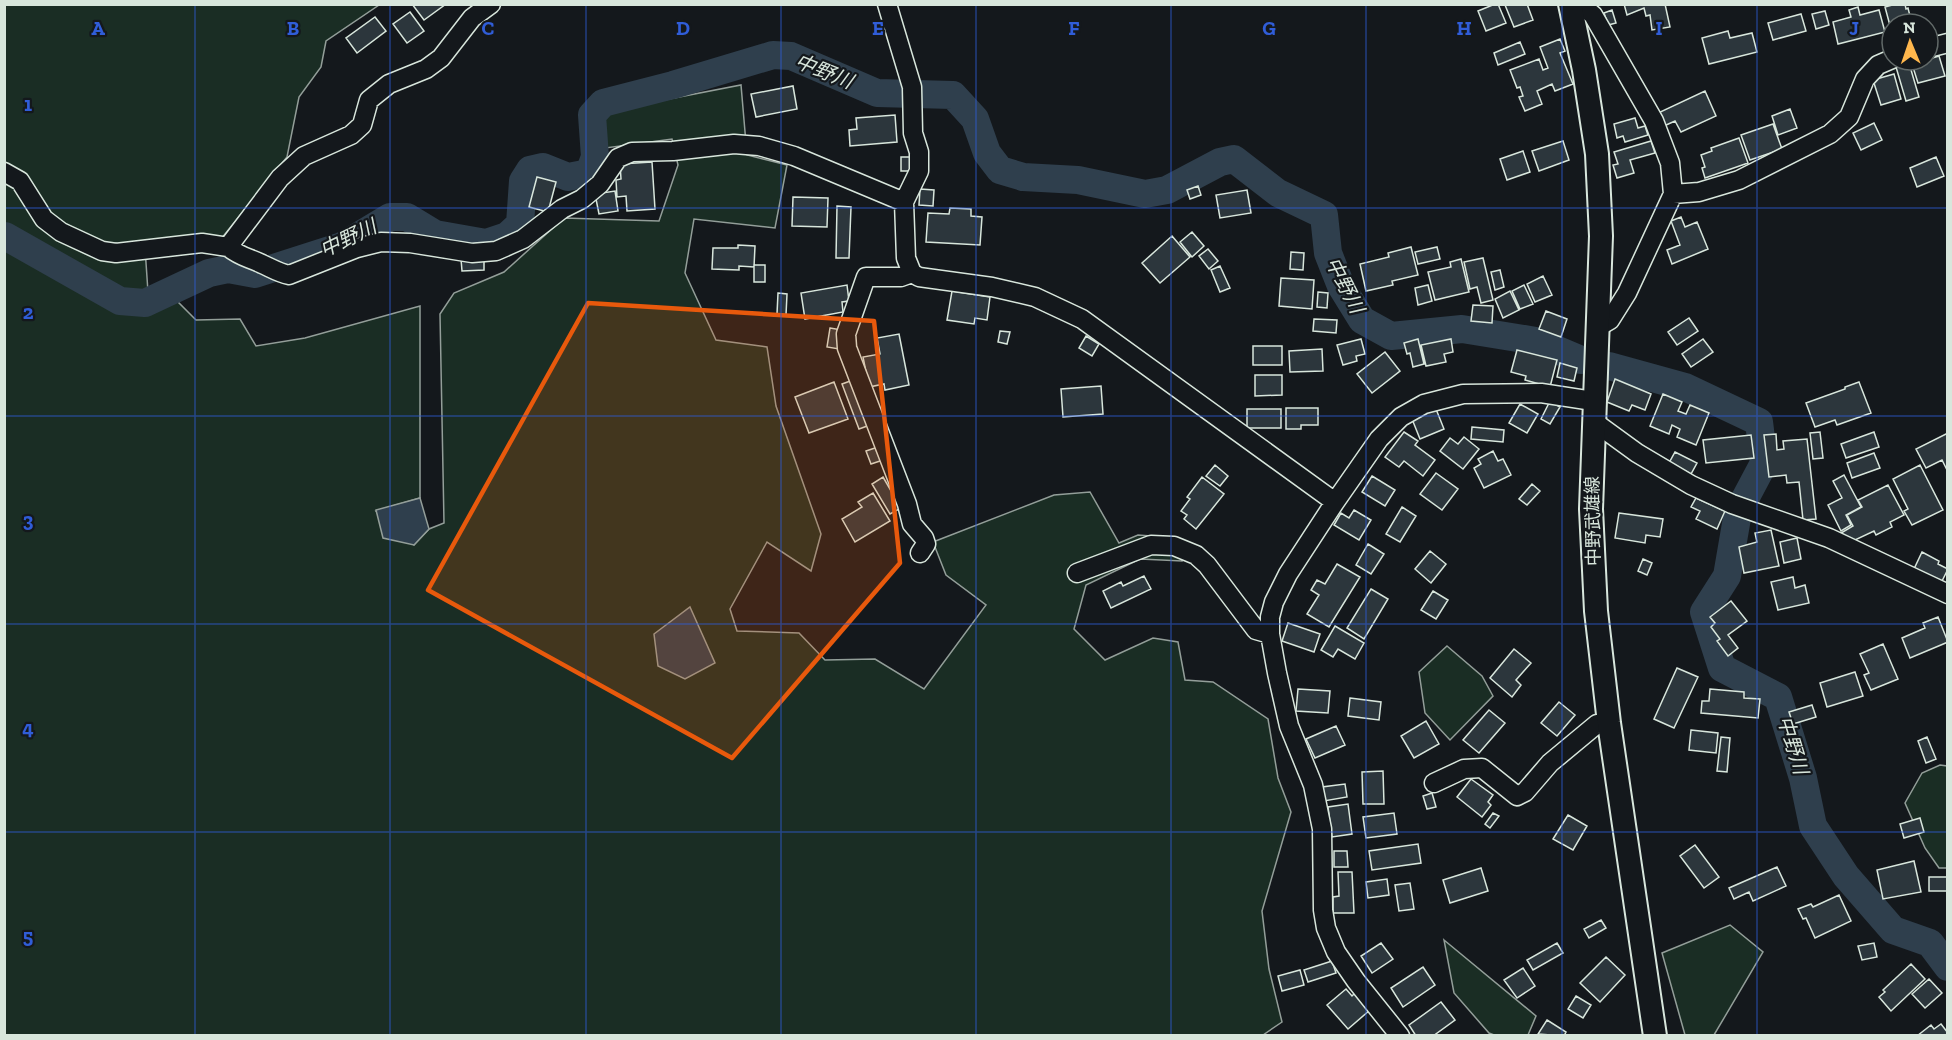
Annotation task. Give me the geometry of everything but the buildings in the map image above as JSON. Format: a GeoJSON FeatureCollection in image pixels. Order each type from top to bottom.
{"type":"FeatureCollection","features":[{"type":"Feature","properties":{"kind":"main road","name":"中野武雄線"},"geometry":{"type":"LineString","coordinates":[[1570,4],[1584,70],[1597,154],[1600,236],[1591,509],[1596,611],[1609,723],[1655,1035]]}},
{"type":"Feature","properties":{"kind":"street"},"geometry":{"type":"LineString","coordinates":[[228,247],[280,178],[304,156],[351,135],[362,124],[369,100],[389,84],[426,69],[441,58],[472,18],[491,4]]}},
{"type":"Feature","properties":{"kind":"street"},"geometry":{"type":"LineString","coordinates":[[887,4],[913,95],[913,133],[919,152],[919,171],[904,202],[906,258],[912,273],[919,277],[992,287],[1035,297],[1082,319],[1335,502]]}},
{"type":"Feature","properties":{"kind":"street"},"geometry":{"type":"LineString","coordinates":[[1580,4],[1593,15],[1654,121],[1671,163],[1673,194],[1627,293],[1610,320],[1598,327]]}},
{"type":"Feature","properties":{"kind":"street"},"geometry":{"type":"LineString","coordinates":[[1673,194],[1699,192],[1739,180],[1830,134],[1849,117],[1865,79],[1880,64]]}},
{"type":"Feature","properties":{"kind":"street"},"geometry":{"type":"LineString","coordinates":[[4,172],[20,181],[44,219],[61,232],[102,251],[116,253],[202,243],[228,247],[240,256],[289,275],[357,248],[381,242],[410,243],[472,253],[496,251],[523,239],[562,209],[582,199],[600,184],[618,158],[632,152],[673,151],[734,144],[759,146],[794,156],[904,202]]}},
{"type":"Feature","properties":{"kind":"street"},"geometry":{"type":"LineString","coordinates":[[912,273],[901,277],[866,277],[846,334],[847,348],[907,504],[912,524],[924,538],[926,544],[920,553]]}},
{"type":"Feature","properties":{"kind":"street"},"geometry":{"type":"LineString","coordinates":[[1400,1035],[1356,981],[1336,952],[1326,928],[1323,910],[1322,829],[1313,785],[1289,726],[1270,634],[1270,617],[1274,602],[1288,574],[1335,502],[1378,439],[1401,417],[1424,404],[1463,394],[1541,393],[1593,411],[1637,453],[1691,485],[1740,507],[1829,538],[1947,594]]}},
{"type":"Feature","properties":{"kind":"street"},"geometry":{"type":"LineString","coordinates":[[1077,573],[1151,545],[1174,546],[1196,555],[1207,565],[1256,630],[1270,634]]}},
{"type":"Feature","properties":{"kind":"street"},"geometry":{"type":"LineString","coordinates":[[1434,783],[1464,769],[1482,768],[1517,796],[1525,792],[1550,763],[1597,724],[1609,723]]}},
{"type":"Feature","properties":{"kind":"highlighted area"},"geometry":{"type":"Polygon","coordinates":[[[588,303],[874,321],[900,563],[732,758],[428,590],[588,303]]]}},
{"type":"Feature","properties":{"kind":"green space"},"geometry":{"type":"Polygon","coordinates":[[[5,5],[379,5],[326,41],[321,67],[299,97],[287,157],[221,239],[145,248],[148,292],[178,302],[196,320],[240,319],[256,346],[305,338],[420,306],[420,498],[376,511],[414,545],[429,529],[444,523],[440,314],[454,293],[504,272],[564,218],[659,221],[678,165],[672,139],[598,149],[602,112],[741,85],[747,155],[787,165],[775,228],[694,219],[685,273],[716,340],[767,347],[776,406],[821,534],[811,571],[767,542],[730,609],[737,631],[799,633],[825,660],[875,659],[924,689],[986,605],[946,575],[933,542],[1054,495],[1090,492],[1119,543],[1138,535],[1178,538],[1182,561],[1140,559],[1086,585],[1074,629],[1105,660],[1153,638],[1178,642],[1185,680],[1213,682],[1268,719],[1278,778],[1291,812],[1262,911],[1269,969],[1282,1022],[1263,1035],[5,1036],[5,5]]]}},
{"type":"Feature","properties":{"kind":"green space"},"geometry":{"type":"Polygon","coordinates":[[[1447,646],[1482,676],[1493,696],[1450,740],[1425,713],[1419,672],[1447,646]]]}},
{"type":"Feature","properties":{"kind":"green space"},"geometry":{"type":"Polygon","coordinates":[[[1940,765],[1947,766],[1947,868],[1939,868],[1925,848],[1905,803],[1922,773],[1940,765]]]}},
{"type":"Feature","properties":{"kind":"green space"},"geometry":{"type":"Polygon","coordinates":[[[1730,925],[1763,952],[1714,1035],[1685,1035],[1662,953],[1730,925]]]}},
{"type":"Feature","properties":{"kind":"green space"},"geometry":{"type":"Polygon","coordinates":[[[1444,940],[1536,1016],[1528,1035],[1489,1033],[1454,993],[1444,940]]]}},
{"type":"Feature","properties":{"kind":"water"},"geometry":{"type":"Polygon","coordinates":[[[420,498],[429,529],[414,545],[383,538],[376,510],[420,498]]]}},
{"type":"Feature","properties":{"kind":"water"},"geometry":{"type":"Polygon","coordinates":[[[690,607],[715,663],[685,679],[658,666],[654,634],[690,607]]]}},
{"type":"Feature","properties":{"kind":"waterway","name":"中野川"},"geometry":{"type":"LineString","coordinates":[[5,236],[120,301],[145,303],[209,273],[228,269],[255,274],[342,246],[390,217],[407,217],[435,234],[486,243],[507,236],[520,224],[523,181],[530,170],[543,167],[568,177],[589,173],[595,157],[592,115],[603,103],[773,55],[791,56],[877,93],[953,95],[975,119],[987,153],[1000,170],[1023,177],[1078,180],[1145,194],[1167,190],[1220,162],[1234,159],[1278,193],[1324,215],[1328,253],[1341,286],[1362,320],[1391,336],[1462,329],[1536,341],[1581,360]]}},
{"type":"Feature","properties":{"kind":"waterway","name":"中野川"},"geometry":{"type":"LineString","coordinates":[[1609,366],[1685,387],[1759,422],[1764,463],[1738,512],[1727,576],[1704,612],[1722,668],[1778,697],[1803,778],[1813,826],[1846,876],[1893,930],[1930,943],[1948,967]]}}]}
